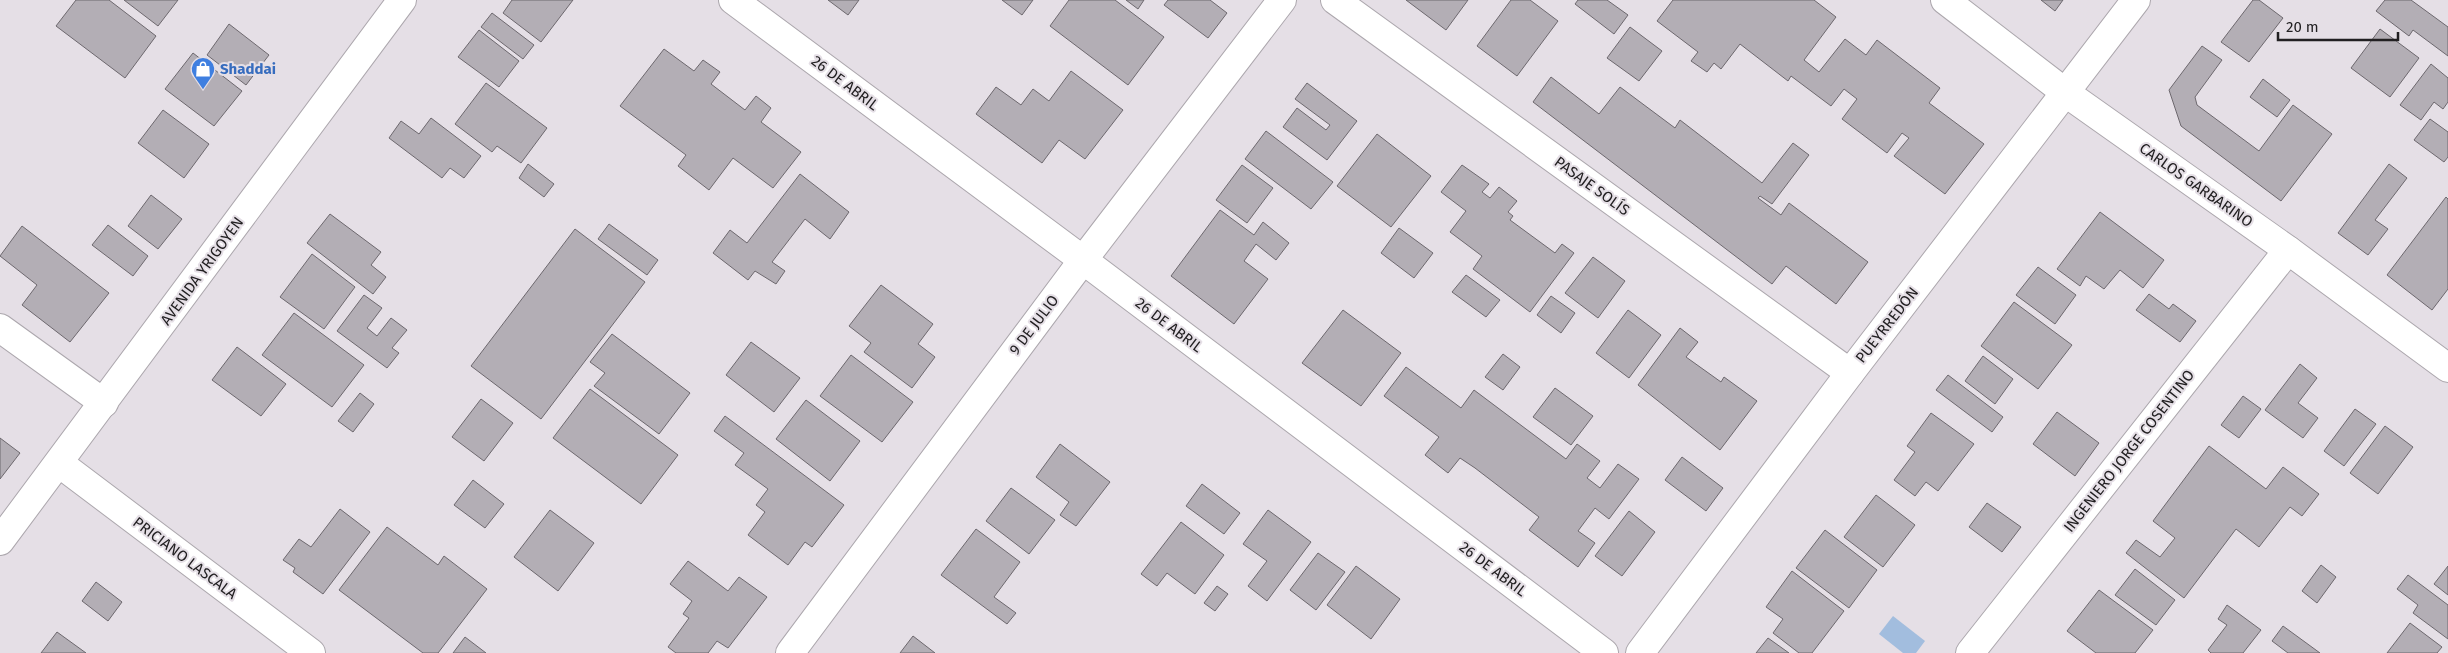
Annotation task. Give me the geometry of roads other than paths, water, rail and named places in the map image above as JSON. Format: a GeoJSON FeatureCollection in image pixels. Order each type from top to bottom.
{"type":"FeatureCollection","features":[{"type":"Feature","properties":{"kind":"street","name":"AVENIDA YRIGOYEN"},"geometry":{"type":"LineString","coordinates":[[0,540],[104,403],[402,0]]}},
{"type":"Feature","properties":{"kind":"street","name":"26 DE ABRIL"},"geometry":{"type":"LineString","coordinates":[[733,0],[1083,260],[1604,653]]}},
{"type":"Feature","properties":{"kind":"street","name":"9 DE JULIO"},"geometry":{"type":"LineString","coordinates":[[790,653],[1083,260],[1282,0]]}},
{"type":"Feature","properties":{"kind":"street","name":"PASAJE SOLÍS"},"geometry":{"type":"LineString","coordinates":[[1335,0],[1850,373]]}},
{"type":"Feature","properties":{"kind":"street","name":"CARLOS GARBARINO"},"geometry":{"type":"LineString","coordinates":[[1946,0],[2066,93],[2288,250],[2448,368]]}},
{"type":"Feature","properties":{"kind":"street","name":"PUEYRREDÓN"},"geometry":{"type":"LineString","coordinates":[[1640,653],[1850,373],[2136,0]]}},
{"type":"Feature","properties":{"kind":"street","name":"INGENIERO JORGE COSENTINO"},"geometry":{"type":"LineString","coordinates":[[1970,653],[2288,250]]}},
{"type":"Feature","properties":{"kind":"street"},"geometry":{"type":"LineString","coordinates":[[0,328],[104,403]]}},
{"type":"Feature","properties":{"kind":"street","name":"PRICIANO LASCALA"},"geometry":{"type":"LineString","coordinates":[[59,462],[311,653]]}},
{"type":"Feature","properties":{"kind":"water"},"geometry":{"type":"Polygon","coordinates":[[[1893,616],[1925,641],[1916,653],[1903,653],[1879,634],[1893,616]]]}},
{"type":"Feature","properties":{"kind":"place","name":"Shaddai"},"geometry":{"type":"Point","coordinates":[203,90]}}]}
